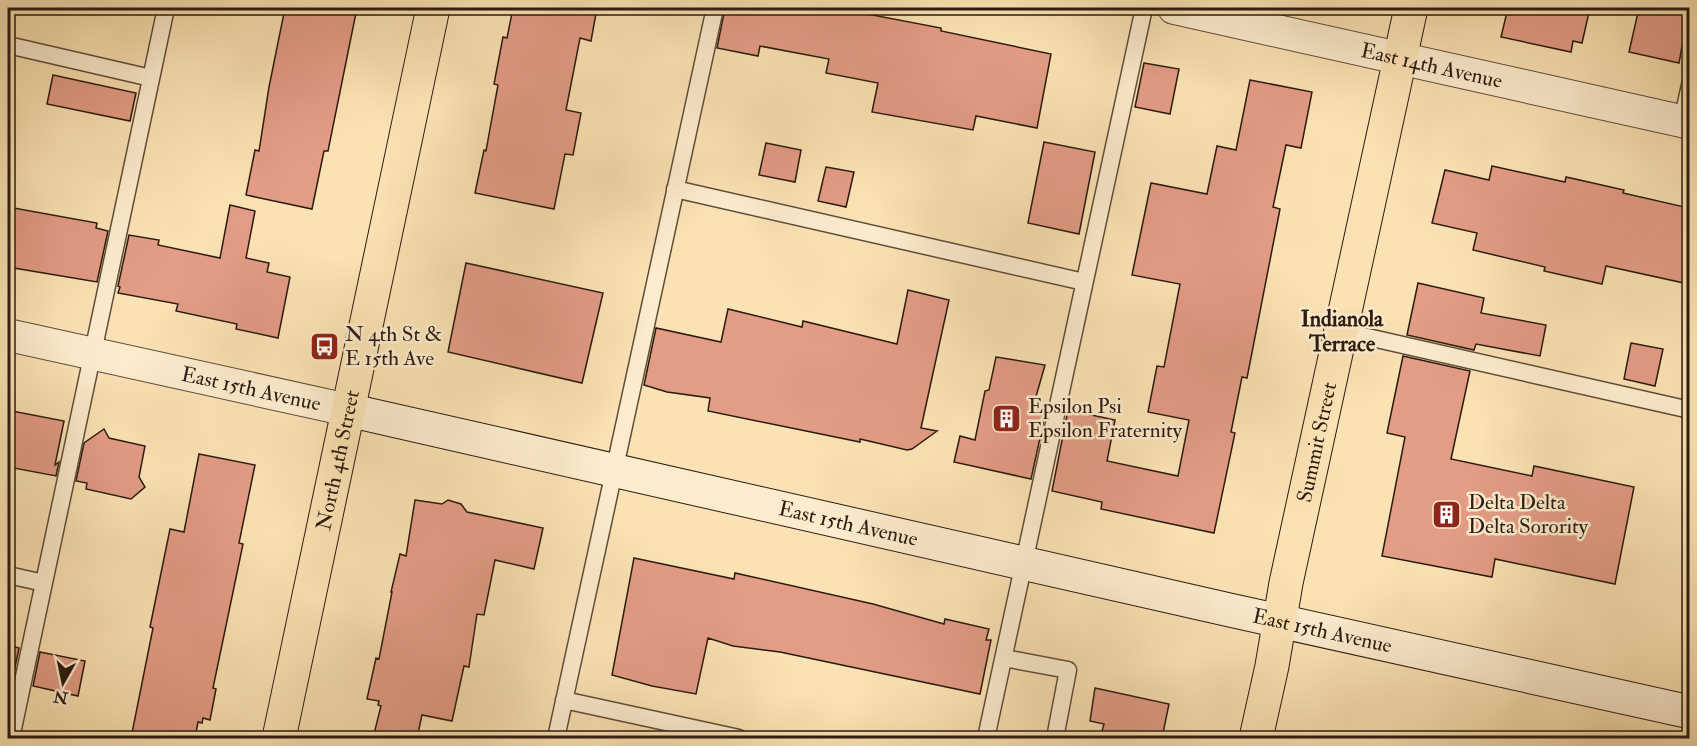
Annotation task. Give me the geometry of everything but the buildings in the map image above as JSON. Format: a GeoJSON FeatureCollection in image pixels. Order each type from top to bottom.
{"type":"FeatureCollection","features":[{"type":"Feature","properties":{"kind":"main road","name":"North 4th Street"},"geometry":{"type":"LineString","coordinates":[[279,738],[433,8]]}},
{"type":"Feature","properties":{"kind":"main road","name":"Summit Street"},"geometry":{"type":"LineString","coordinates":[[1256,738],[1272,666],[1279,620],[1411,8]]}},
{"type":"Feature","properties":{"kind":"street","name":"East 14th Avenue"},"geometry":{"type":"LineString","coordinates":[[1174,8],[1686,122]]}},
{"type":"Feature","properties":{"kind":"street","name":"East 15th Avenue"},"geometry":{"type":"LineString","coordinates":[[8,335],[1689,712]]}},
{"type":"Feature","properties":{"kind":"lane"},"geometry":{"type":"LineString","coordinates":[[11,738],[166,8]]}},
{"type":"Feature","properties":{"kind":"lane"},"geometry":{"type":"LineString","coordinates":[[556,738],[715,8]]}},
{"type":"Feature","properties":{"kind":"lane"},"geometry":{"type":"LineString","coordinates":[[986,738],[1143,8]]}},
{"type":"Feature","properties":{"kind":"lane"},"geometry":{"type":"LineString","coordinates":[[8,45],[151,78]]}},
{"type":"Feature","properties":{"kind":"lane"},"geometry":{"type":"LineString","coordinates":[[1686,122],[1689,85]]}},
{"type":"Feature","properties":{"kind":"lane"},"geometry":{"type":"LineString","coordinates":[[675,189],[1084,282]]}},
{"type":"Feature","properties":{"kind":"lane"},"geometry":{"type":"LineString","coordinates":[[1341,331],[1689,410]]}},
{"type":"Feature","properties":{"kind":"lane"},"geometry":{"type":"LineString","coordinates":[[8,574],[44,583]]}},
{"type":"Feature","properties":{"kind":"lane"},"geometry":{"type":"LineString","coordinates":[[1004,658],[1068,670],[1055,738]]}},
{"type":"Feature","properties":{"kind":"lane"},"geometry":{"type":"LineString","coordinates":[[564,700],[739,738]]}},
{"type":"Feature","properties":{"kind":"place","name":"N 4th St & E 15th Ave"},"geometry":{"type":"Point","coordinates":[324,346]}},
{"type":"Feature","properties":{"kind":"place","name":"Epsilon Psi Epsilon Fraternity"},"geometry":{"type":"Point","coordinates":[1007,418]}},
{"type":"Feature","properties":{"kind":"place","name":"Delta Delta Delta Sorority"},"geometry":{"type":"Point","coordinates":[1447,514]}},
{"type":"Feature","properties":{"kind":"district","name":"Indianola Terrace"},"geometry":{"type":"Point","coordinates":[1342,332]}}]}
